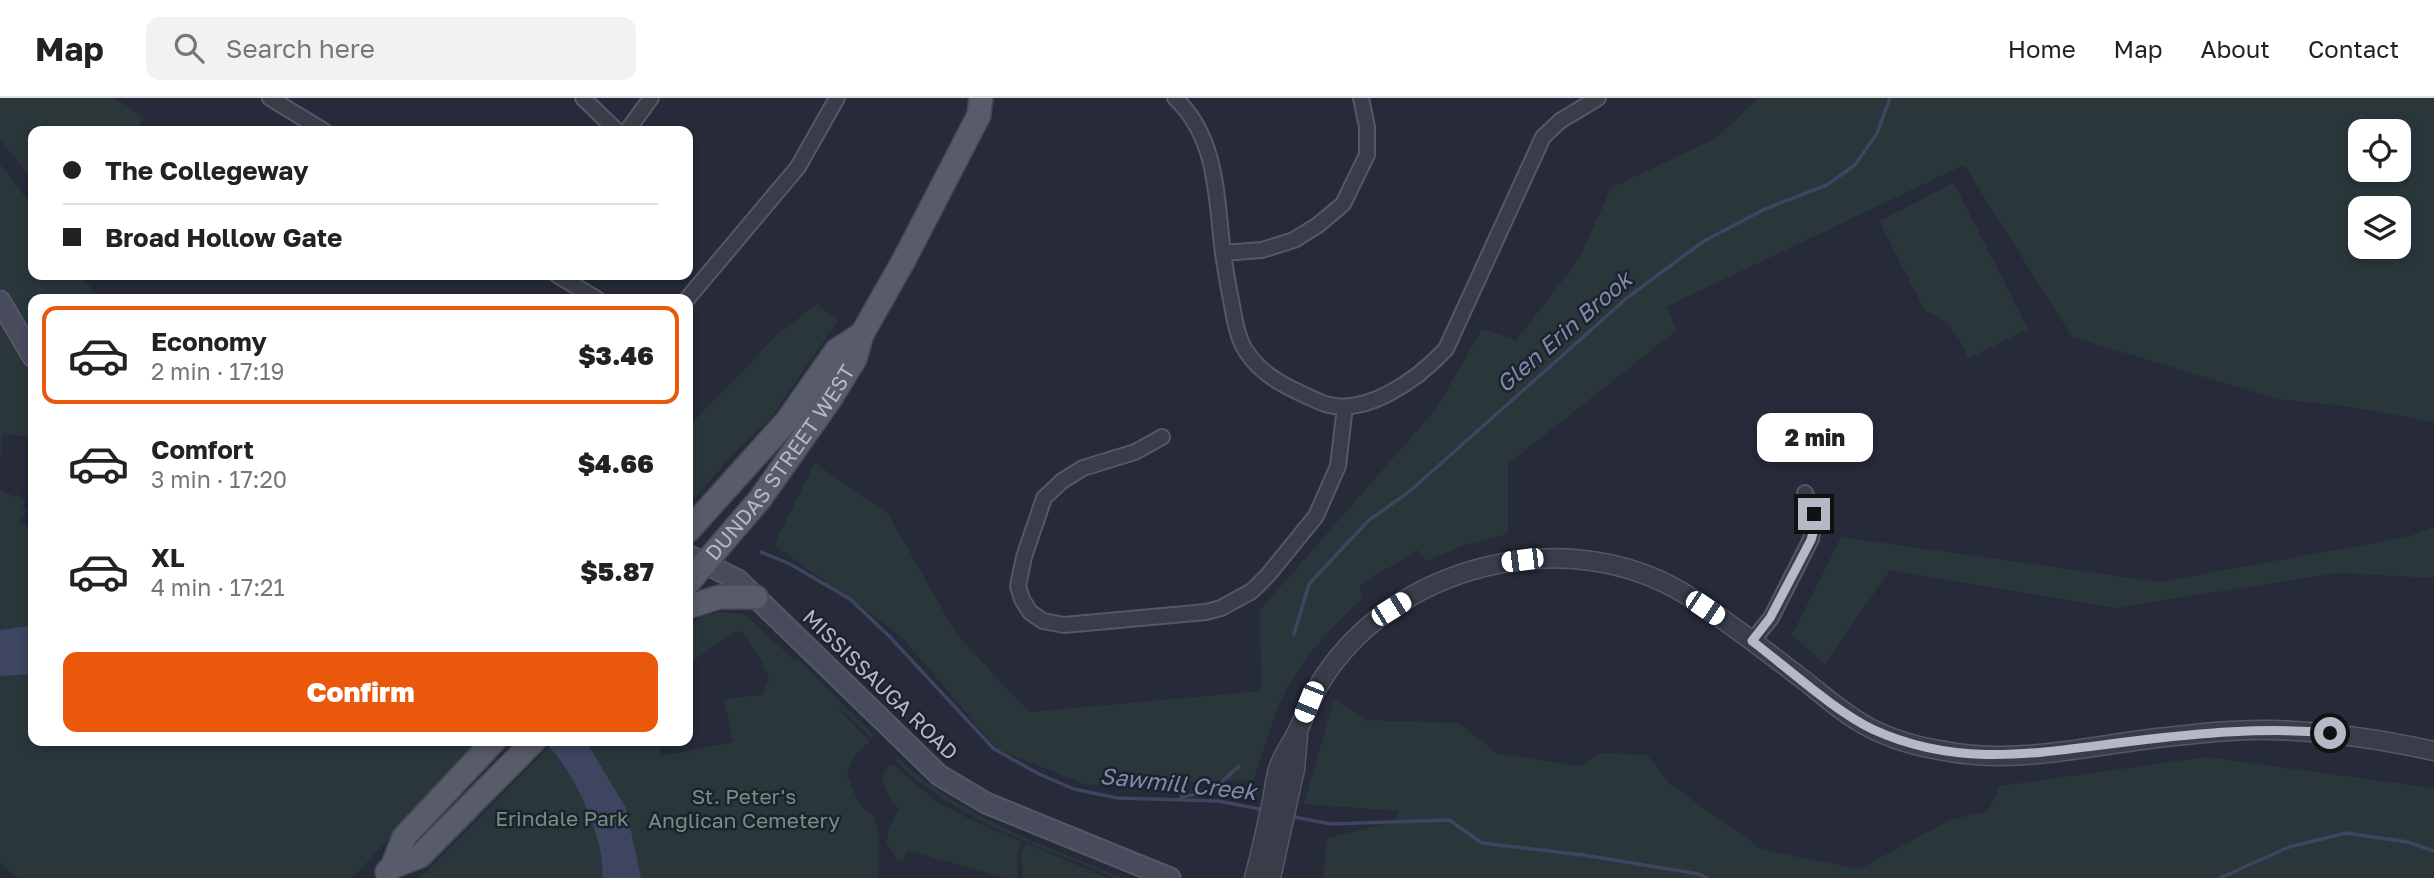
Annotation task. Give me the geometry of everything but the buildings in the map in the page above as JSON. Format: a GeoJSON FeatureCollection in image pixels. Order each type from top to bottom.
{"type":"FeatureCollection","features":[{"type":"Feature","properties":{"kind":"main road","name":"DUNDAS STREET WEST"},"geometry":{"type":"LineString","coordinates":[[697,559],[760,499],[814,424],[855,359],[862,334],[904,260],[980,107],[999,98]]}},
{"type":"Feature","properties":{"kind":"main road"},"geometry":{"type":"LineString","coordinates":[[0,301],[28,349]]}},
{"type":"Feature","properties":{"kind":"main road","name":"DUNDAS STREET WEST"},"geometry":{"type":"LineString","coordinates":[[693,525],[787,421],[836,351],[862,334]]}},
{"type":"Feature","properties":{"kind":"main road","name":"MISSISSAUGA ROAD"},"geometry":{"type":"LineString","coordinates":[[697,559],[738,580],[939,775],[986,803],[1170,878]]}},
{"type":"Feature","properties":{"kind":"main road"},"geometry":{"type":"LineString","coordinates":[[693,605],[719,597],[756,597]]}},
{"type":"Feature","properties":{"kind":"main road"},"geometry":{"type":"LineString","coordinates":[[387,872],[421,856],[529,746]]}},
{"type":"Feature","properties":{"kind":"main road"},"geometry":{"type":"LineString","coordinates":[[387,872],[404,837],[488,748]]}},
{"type":"Feature","properties":{"kind":"street"},"geometry":{"type":"LineString","coordinates":[[270,98],[316,126]]}},
{"type":"Feature","properties":{"kind":"street"},"geometry":{"type":"LineString","coordinates":[[583,98],[612,126]]}},
{"type":"Feature","properties":{"kind":"street"},"geometry":{"type":"LineString","coordinates":[[631,126],[651,98]]}},
{"type":"Feature","properties":{"kind":"street"},"geometry":{"type":"LineString","coordinates":[[691,294],[799,167],[837,98]]}},
{"type":"Feature","properties":{"kind":"street"},"geometry":{"type":"LineString","coordinates":[[1175,98],[1187,109],[1205,141],[1212,166],[1234,315],[1246,351],[1282,386],[1327,405],[1345,407],[1383,397],[1403,388],[1428,369],[1446,349],[1543,137],[1560,121],[1598,98]]}},
{"type":"Feature","properties":{"kind":"street"},"geometry":{"type":"LineString","coordinates":[[1223,253],[1262,250],[1294,240],[1318,225],[1343,204],[1367,155],[1367,127],[1361,98]]}},
{"type":"Feature","properties":{"kind":"street"},"geometry":{"type":"LineString","coordinates":[[565,280],[589,294]]}},
{"type":"Feature","properties":{"kind":"street"},"geometry":{"type":"LineString","coordinates":[[1162,438],[1135,452],[1083,468],[1062,481],[1044,498],[1024,557],[1018,586],[1030,612],[1043,621],[1064,625],[1105,622],[1206,612],[1222,608],[1252,591],[1269,575],[1316,516],[1338,466],[1345,407]]}},
{"type":"Feature","properties":{"kind":"street"},"geometry":{"type":"LineString","coordinates":[[1752,641],[1770,618],[1811,540],[1815,526],[1814,514],[1805,493]]}},
{"type":"Feature","properties":{"kind":"street"},"geometry":{"type":"LineString","coordinates":[[1255,878],[1269,851],[1287,768],[1309,702],[1331,667],[1363,631],[1391,609],[1441,582],[1503,562],[1541,557],[1573,558],[1617,566],[1641,573],[1685,594],[1870,728],[1901,741],[1947,752],[1993,757],[2020,756],[2166,737],[2267,730],[2346,735],[2434,751]]}},
{"type":"Feature","properties":{"kind":"street"},"geometry":{"type":"LineString","coordinates":[[1269,851],[1271,878]]}},
{"type":"Feature","properties":{"kind":"green space"},"geometry":{"type":"Polygon","coordinates":[[[0,98],[115,98],[144,117],[139,126],[28,126],[28,175],[0,139],[0,98]]]}},
{"type":"Feature","properties":{"kind":"green space"},"geometry":{"type":"Polygon","coordinates":[[[1759,98],[2434,98],[2434,422],[2344,406],[2277,399],[2072,337],[1964,165],[1666,307],[1677,330],[1508,464],[1508,534],[1462,546],[1427,561],[1418,550],[1360,585],[1362,598],[1308,656],[1283,696],[1254,780],[1087,785],[997,749],[901,636],[774,545],[815,463],[888,514],[957,635],[1029,712],[1261,691],[1260,610],[1436,409],[1482,329],[1516,340],[1579,259],[1611,188],[1716,138],[1759,98]]]}},
{"type":"Feature","properties":{"kind":"green space"},"geometry":{"type":"Polygon","coordinates":[[[0,164],[28,200],[28,280],[85,280],[95,294],[28,294],[28,334],[20,327],[0,289],[0,164]]]}},
{"type":"Feature","properties":{"kind":"green space"},"geometry":{"type":"Polygon","coordinates":[[[1954,183],[2028,329],[1968,359],[1962,344],[1947,324],[1925,311],[1879,221],[1954,183]]]}},
{"type":"Feature","properties":{"kind":"green space"},"geometry":{"type":"Polygon","coordinates":[[[817,304],[838,320],[771,418],[728,460],[693,500],[693,422],[778,334],[817,304]]]}},
{"type":"Feature","properties":{"kind":"green space"},"geometry":{"type":"Polygon","coordinates":[[[0,321],[28,366],[28,437],[3,433],[0,462],[0,321]]]}},
{"type":"Feature","properties":{"kind":"green space"},"geometry":{"type":"Polygon","coordinates":[[[0,490],[16,497],[18,495],[26,501],[22,507],[27,511],[19,521],[28,527],[28,626],[0,630],[0,490]]]}},
{"type":"Feature","properties":{"kind":"green space"},"geometry":{"type":"Polygon","coordinates":[[[2434,527],[2434,578],[2338,573],[2114,608],[1890,570],[1825,664],[1792,635],[1841,537],[2159,582],[2407,537],[2434,527]]]}},
{"type":"Feature","properties":{"kind":"green space"},"geometry":{"type":"Polygon","coordinates":[[[723,612],[744,614],[794,660],[796,658],[874,735],[871,738],[836,705],[870,741],[854,757],[847,775],[863,808],[873,814],[876,823],[880,846],[878,878],[420,878],[550,746],[658,746],[661,756],[733,742],[724,699],[762,695],[769,679],[762,662],[741,631],[735,632],[693,660],[693,623],[702,616],[723,612]]]}},
{"type":"Feature","properties":{"kind":"green space"},"geometry":{"type":"Polygon","coordinates":[[[28,674],[28,746],[475,746],[352,878],[17,878],[0,863],[0,676],[28,674]]]}},
{"type":"Feature","properties":{"kind":"green space"},"geometry":{"type":"Polygon","coordinates":[[[1334,699],[1365,720],[1458,723],[1498,754],[1581,766],[1601,753],[1647,755],[1671,785],[1763,850],[1859,869],[1950,820],[1988,811],[2000,786],[2206,757],[2434,788],[2434,878],[1323,878],[1327,838],[1396,821],[1399,811],[1304,804],[1334,699]]]}},
{"type":"Feature","properties":{"kind":"green space"},"geometry":{"type":"Polygon","coordinates":[[[897,757],[948,797],[975,813],[1033,841],[1123,878],[1115,878],[970,815],[918,781],[894,760],[897,757]]]}},
{"type":"Feature","properties":{"kind":"green space"},"geometry":{"type":"Polygon","coordinates":[[[891,763],[936,801],[973,821],[1022,842],[1017,855],[1018,878],[1005,878],[907,850],[903,861],[898,860],[886,842],[889,828],[899,809],[883,781],[883,775],[891,763]]]}},
{"type":"Feature","properties":{"kind":"green space"},"geometry":{"type":"Polygon","coordinates":[[[1026,843],[1108,878],[1023,878],[1021,854],[1026,843]]]}},
{"type":"Feature","properties":{"kind":"water"},"geometry":{"type":"Polygon","coordinates":[[[28,626],[28,674],[0,676],[0,630],[28,626]]]}},
{"type":"Feature","properties":{"kind":"water"},"geometry":{"type":"Polygon","coordinates":[[[548,746],[590,748],[626,808],[641,878],[602,878],[599,844],[593,824],[575,784],[548,746]]]}},
{"type":"Feature","properties":{"kind":"waterway","name":"Glen Erin Brook"},"geometry":{"type":"LineString","coordinates":[[1294,634],[1309,584],[1368,521],[1410,491],[1628,297],[1704,241],[1765,209],[1827,185],[1855,165],[1877,133],[1890,98]]}},
{"type":"Feature","properties":{"kind":"waterway","name":"Sawmill Creek"},"geometry":{"type":"LineString","coordinates":[[761,552],[790,564],[850,599],[889,636],[994,749],[1039,774],[1074,789],[1117,798],[1218,801],[1265,810]]}},
{"type":"Feature","properties":{"kind":"waterway","name":"Glen Erin Brook"},"geometry":{"type":"LineString","coordinates":[[1181,797],[1212,791],[1239,766]]}},
{"type":"Feature","properties":{"kind":"waterway","name":"Sawmill Creek"},"geometry":{"type":"LineString","coordinates":[[1289,816],[1331,824],[1449,820],[1482,843],[1583,855],[1699,874],[1707,878]]}},
{"type":"Feature","properties":{"kind":"waterway","name":"Sawmill Creek"},"geometry":{"type":"LineString","coordinates":[[2220,878],[2289,847],[2346,833],[2408,842],[2434,851]]}},
{"type":"Feature","properties":{"kind":"route"},"geometry":{"type":"LineString","coordinates":[[1814,514],[1815,526],[1811,540],[1770,618],[1752,641],[1846,713],[1870,728],[1901,741],[1947,752],[1993,757],[2233,732],[2267,730],[2330,733]]}},
{"type":"Feature","properties":{"kind":"park label","name":"St. Peter's Anglican Cemetery"},"geometry":{"type":"Point","coordinates":[744,809]}},
{"type":"Feature","properties":{"kind":"park label","name":"Erindale Park"},"geometry":{"type":"Point","coordinates":[562,819]}}]}
